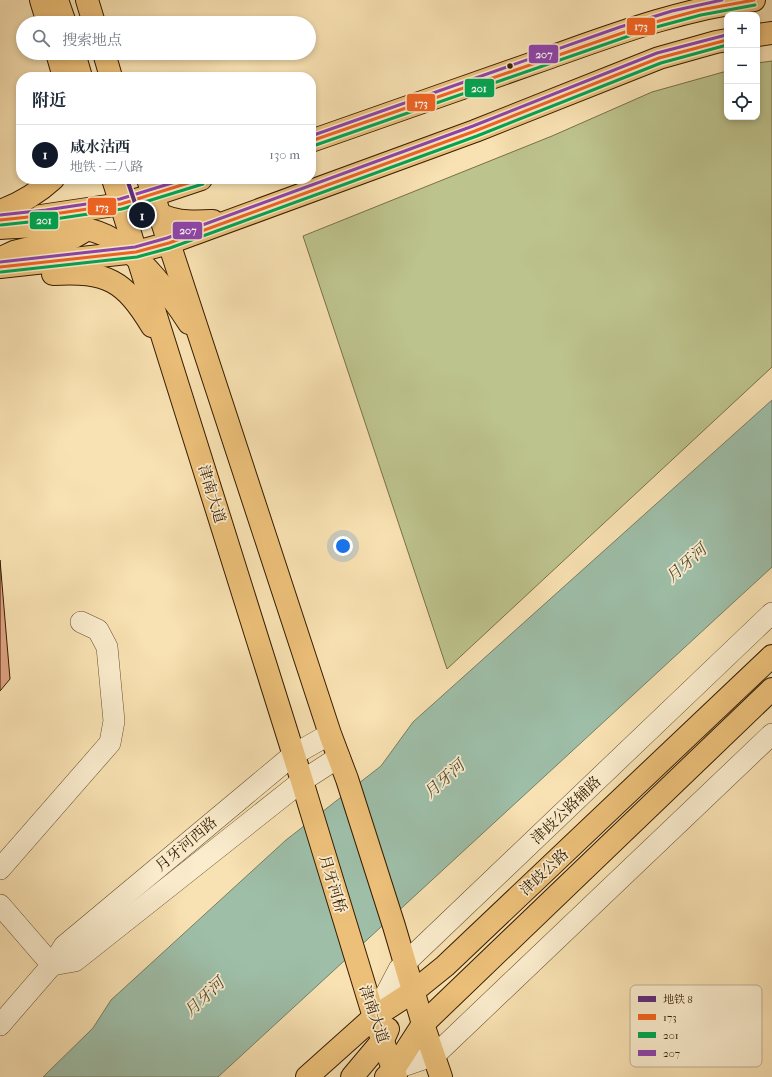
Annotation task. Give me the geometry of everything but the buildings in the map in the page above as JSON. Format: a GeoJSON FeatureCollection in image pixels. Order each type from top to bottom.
{"type":"FeatureCollection","features":[{"type":"Feature","properties":{"kind":"main road"},"geometry":{"type":"LineString","coordinates":[[41,0],[46,16]]}},
{"type":"Feature","properties":{"kind":"main road"},"geometry":{"type":"LineString","coordinates":[[57,0],[63,16]]}},
{"type":"Feature","properties":{"kind":"main road"},"geometry":{"type":"LineString","coordinates":[[87,0],[92,16]]}},
{"type":"Feature","properties":{"kind":"main road"},"geometry":{"type":"LineString","coordinates":[[316,139],[673,16],[732,3],[754,0]]}},
{"type":"Feature","properties":{"kind":"main road"},"geometry":{"type":"LineString","coordinates":[[760,35],[772,33]]}},
{"type":"Feature","properties":{"kind":"main road"},"geometry":{"type":"LineString","coordinates":[[0,267],[135,256],[475,131],[659,58],[724,41]]}},
{"type":"Feature","properties":{"kind":"main road"},"geometry":{"type":"LineString","coordinates":[[59,60],[63,72]]}},
{"type":"Feature","properties":{"kind":"main road"},"geometry":{"type":"LineString","coordinates":[[76,60],[80,72]]}},
{"type":"Feature","properties":{"kind":"main road"},"geometry":{"type":"LineString","coordinates":[[106,60],[110,72]]}},
{"type":"Feature","properties":{"kind":"main road"},"geometry":{"type":"LineString","coordinates":[[0,211],[48,184]]}},
{"type":"Feature","properties":{"kind":"main road"},"geometry":{"type":"LineString","coordinates":[[0,220],[47,215],[130,192],[174,184]]}},
{"type":"Feature","properties":{"kind":"main road"},"geometry":{"type":"LineString","coordinates":[[130,192],[175,221],[217,221],[255,212]]}},
{"type":"Feature","properties":{"kind":"main road"},"geometry":{"type":"LineString","coordinates":[[0,258],[14,252],[74,237],[102,219],[130,192]]}},
{"type":"Feature","properties":{"kind":"main road"},"geometry":{"type":"LineString","coordinates":[[130,192],[170,243],[394,926],[407,995],[423,1024],[435,1055],[441,1077]]}},
{"type":"Feature","properties":{"kind":"main road","name":"津南大道"},"geometry":{"type":"LineString","coordinates":[[130,192],[135,256],[170,359],[310,809]]}},
{"type":"Feature","properties":{"kind":"main road"},"geometry":{"type":"LineString","coordinates":[[0,228],[76,227],[96,232],[112,239],[135,256],[155,278],[182,312],[204,348]]}},
{"type":"Feature","properties":{"kind":"main road"},"geometry":{"type":"LineString","coordinates":[[0,276],[83,273],[117,283],[126,290],[143,311],[170,359]]}},
{"type":"Feature","properties":{"kind":"main road","name":"津歧公路"},"geometry":{"type":"LineString","coordinates":[[307,1077],[374,1017],[407,995],[451,960],[772,656]]}},
{"type":"Feature","properties":{"kind":"main road","name":"津歧公路"},"geometry":{"type":"LineString","coordinates":[[392,1074],[423,1024],[772,690]]}},
{"type":"Feature","properties":{"kind":"main road","name":"月牙河桥"},"geometry":{"type":"LineString","coordinates":[[310,809],[356,958]]}},
{"type":"Feature","properties":{"kind":"main road","name":"津南大道"},"geometry":{"type":"LineString","coordinates":[[356,958],[374,1017],[383,1040],[392,1074]]}},
{"type":"Feature","properties":{"kind":"main road"},"geometry":{"type":"LineString","coordinates":[[352,1077],[383,1040],[407,995]]}},
{"type":"Feature","properties":{"kind":"street","name":"津歧公路辅路"},"geometry":{"type":"LineString","coordinates":[[374,1017],[402,966],[772,613]]}},
{"type":"Feature","properties":{"kind":"street"},"geometry":{"type":"LineString","coordinates":[[0,869],[110,743],[114,721],[107,647],[98,630],[81,622]]}},
{"type":"Feature","properties":{"kind":"street","name":"月牙河西路"},"geometry":{"type":"LineString","coordinates":[[0,1025],[52,966],[64,946],[293,755],[330,734]]}},
{"type":"Feature","properties":{"kind":"street"},"geometry":{"type":"LineString","coordinates":[[392,1074],[435,1055],[772,734]]}},
{"type":"Feature","properties":{"kind":"street","name":"月牙河西路"},"geometry":{"type":"LineString","coordinates":[[52,966],[75,961],[302,781],[339,757]]}},
{"type":"Feature","properties":{"kind":"street"},"geometry":{"type":"LineString","coordinates":[[0,905],[52,966]]}},
{"type":"Feature","properties":{"kind":"green space"},"geometry":{"type":"Polygon","coordinates":[[[772,61],[772,367],[447,669],[303,236],[552,136],[652,92],[724,72],[724,120],[760,120],[760,63],[772,61]]]}},
{"type":"Feature","properties":{"kind":"water","name":"月牙河"},"geometry":{"type":"Polygon","coordinates":[[[772,400],[772,567],[218,1077],[43,1077],[93,1028],[111,1000],[286,840],[381,766],[413,722],[772,400]]]}},
{"type":"Feature","properties":{"kind":"metro line","name":"8"},"geometry":{"type":"LineString","coordinates":[[129,184],[139,215]]}},
{"type":"Feature","properties":{"kind":"transit line","name":"207"},"geometry":{"type":"LineString","coordinates":[[316,134],[620,27],[672,11],[722,0]]}},
{"type":"Feature","properties":{"kind":"transit line","name":"173"},"geometry":{"type":"LineString","coordinates":[[316,139],[648,24],[700,10],[754,0]]}},
{"type":"Feature","properties":{"kind":"transit line","name":"201"},"geometry":{"type":"LineString","coordinates":[[316,145],[649,29],[701,15],[755,5]]}},
{"type":"Feature","properties":{"kind":"transit line","name":"207"},"geometry":{"type":"LineString","coordinates":[[316,183],[473,126],[657,53],[724,36]]}},
{"type":"Feature","properties":{"kind":"transit line","name":"173"},"geometry":{"type":"LineString","coordinates":[[0,267],[136,252],[169,243],[475,131],[659,58],[724,41]]}},
{"type":"Feature","properties":{"kind":"transit line","name":"201"},"geometry":{"type":"LineString","coordinates":[[1,272],[137,257],[170,248],[477,136],[661,63],[724,46]]}},
{"type":"Feature","properties":{"kind":"transit line","name":"207"},"geometry":{"type":"LineString","coordinates":[[0,215],[120,199],[169,184]]}},
{"type":"Feature","properties":{"kind":"transit line","name":"173"},"geometry":{"type":"LineString","coordinates":[[0,220],[47,215],[121,204],[185,184]]}},
{"type":"Feature","properties":{"kind":"transit line","name":"201"},"geometry":{"type":"LineString","coordinates":[[1,225],[48,220],[122,209],[203,184]]}},
{"type":"Feature","properties":{"kind":"transit line","name":"207"},"geometry":{"type":"LineString","coordinates":[[0,262],[135,247],[167,238],[315,184]]}},
{"type":"Feature","properties":{"kind":"place","name":"咸水沽西"},"geometry":{"type":"Point","coordinates":[142,215]}}]}
